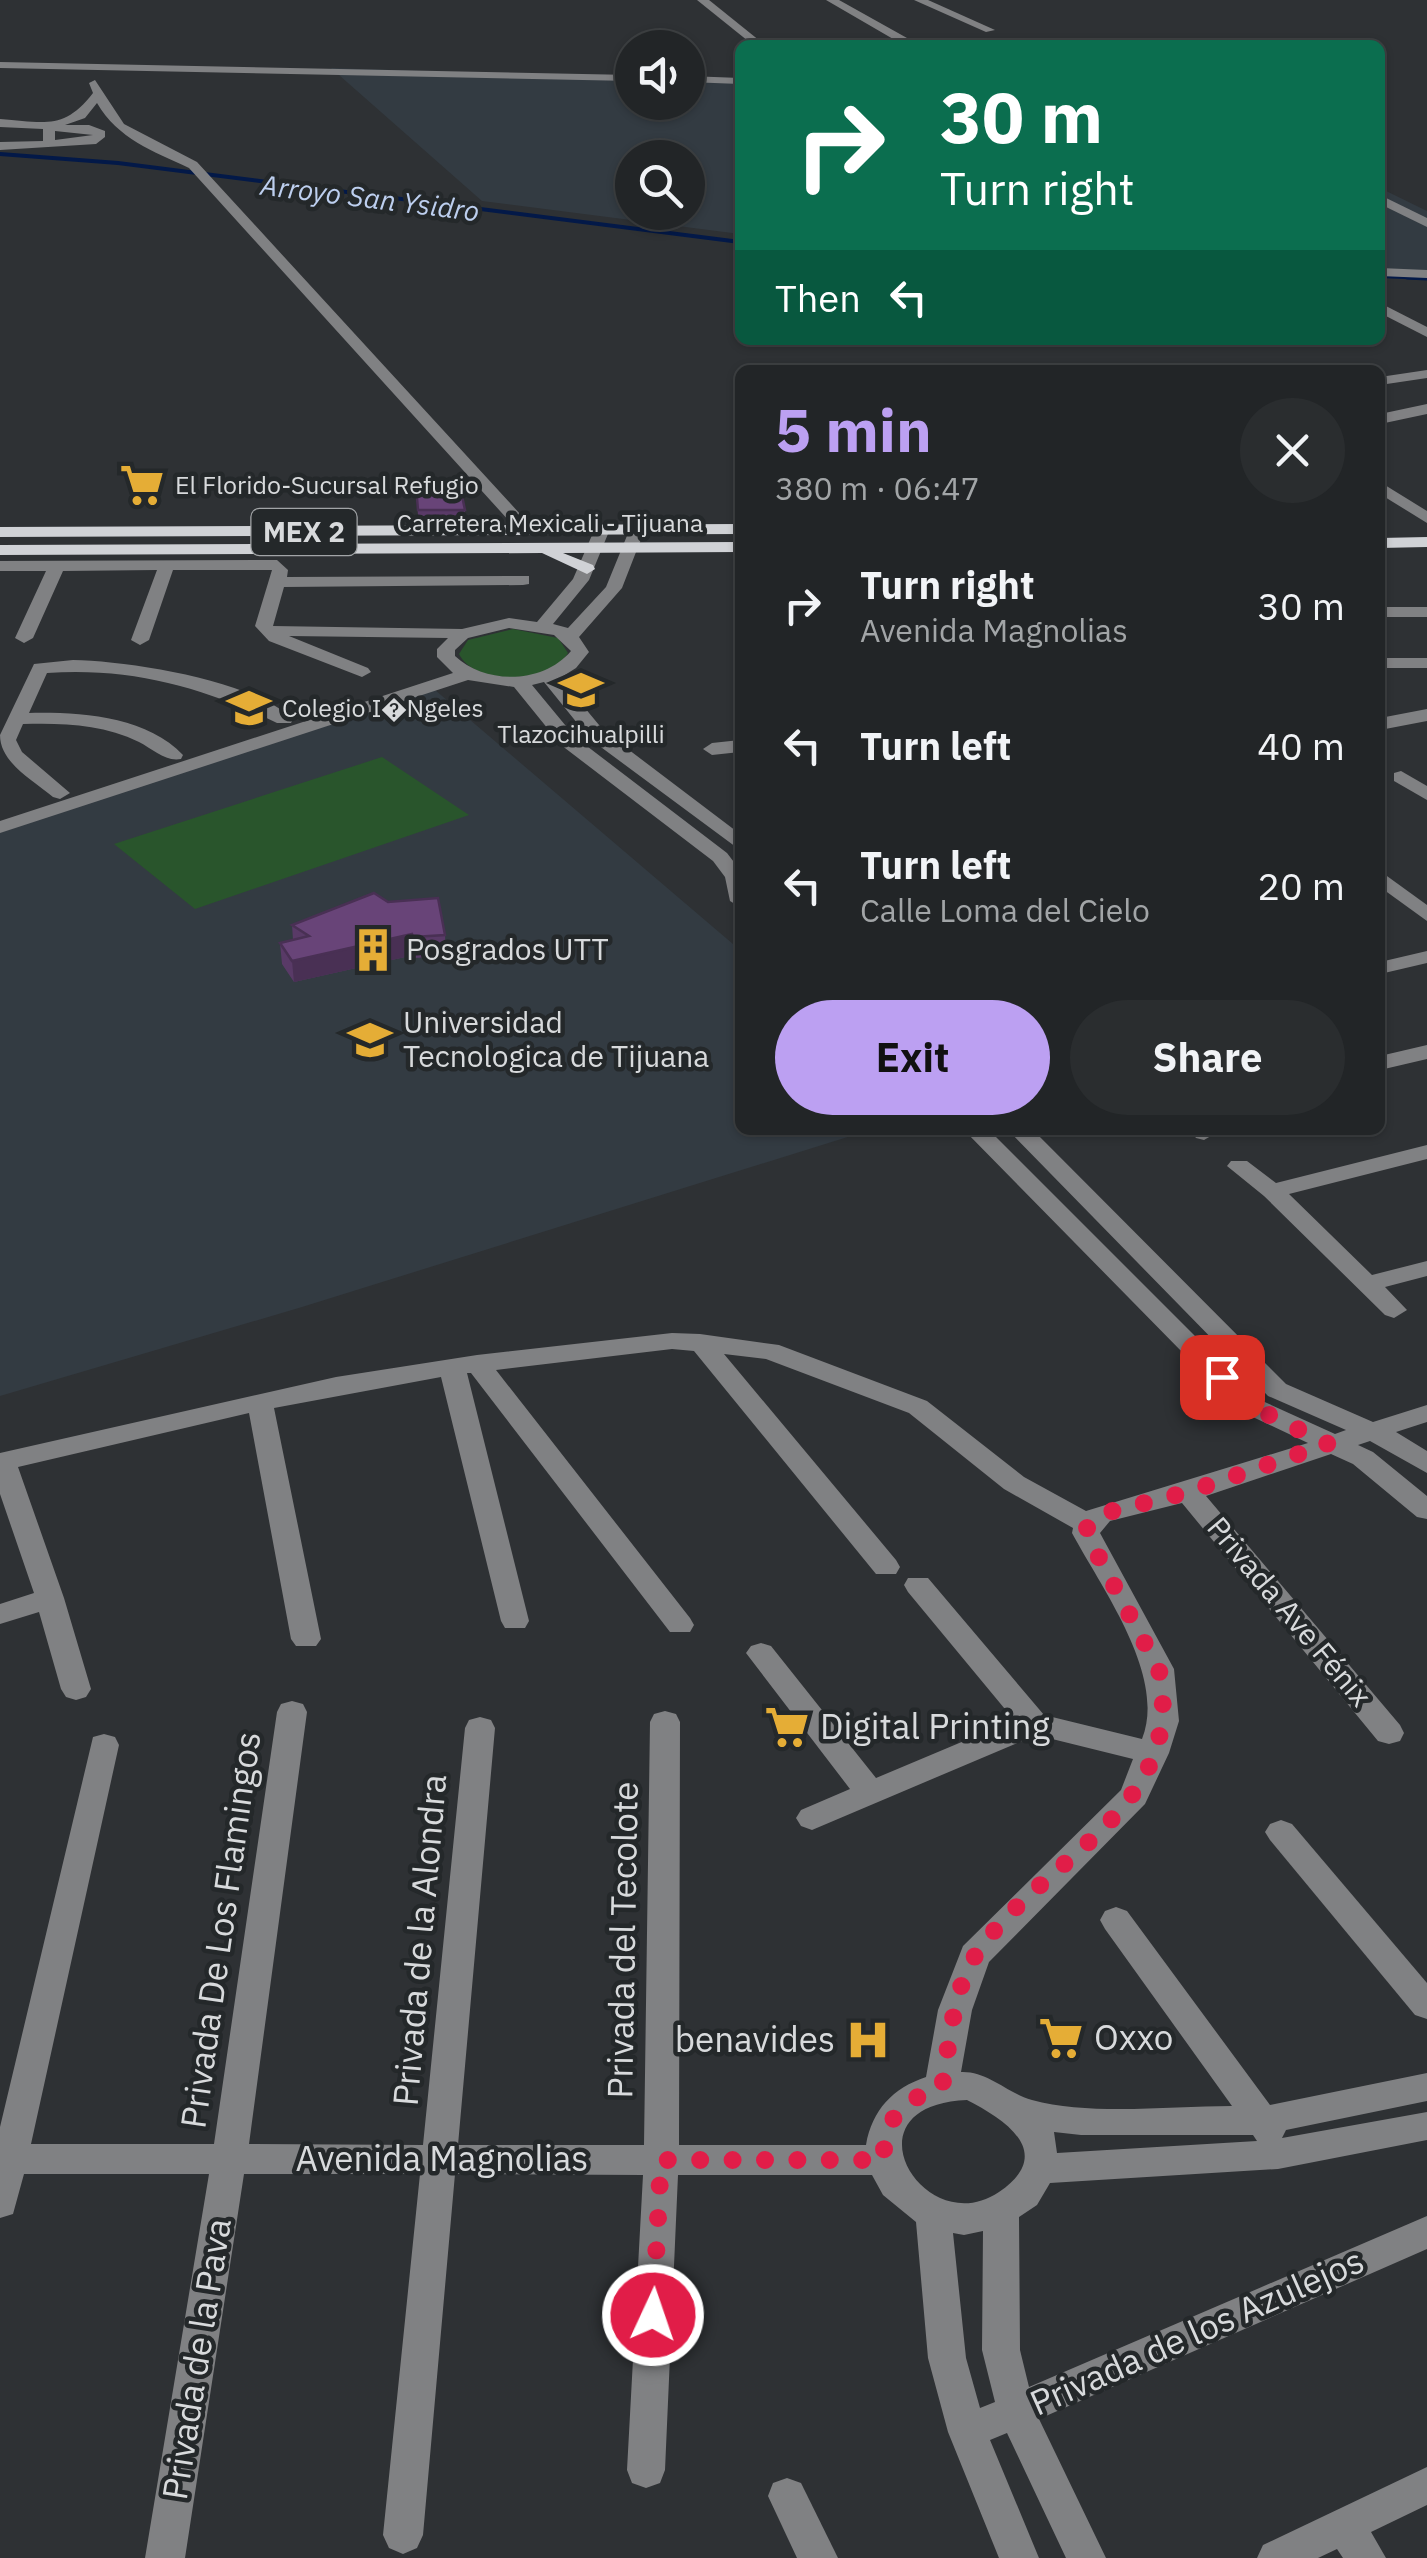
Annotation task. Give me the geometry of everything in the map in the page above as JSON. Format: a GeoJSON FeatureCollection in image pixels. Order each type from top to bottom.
{"type":"FeatureCollection","features":[{"type":"Feature","properties":{"kind":"main road"},"geometry":{"type":"LineString","coordinates":[[1385,528],[1427,528]]}},
{"type":"Feature","properties":{"kind":"main road","name":"Carretera Mexicali - Tijuana"},"geometry":{"type":"LineString","coordinates":[[0,550],[244,550],[599,538],[637,529],[735,529]]}},
{"type":"Feature","properties":{"kind":"main road","name":"Carretera Mexicali - Tijuana"},"geometry":{"type":"LineString","coordinates":[[0,532],[409,531],[526,538]]}},
{"type":"Feature","properties":{"kind":"main road"},"geometry":{"type":"LineString","coordinates":[[244,550],[270,543],[392,541],[409,531]]}},
{"type":"Feature","properties":{"kind":"main road"},"geometry":{"type":"LineString","coordinates":[[526,538],[587,569]]}},
{"type":"Feature","properties":{"kind":"main road","name":"Carretera Mexicali - Tijuana"},"geometry":{"type":"LineString","coordinates":[[599,538],[630,556],[683,547],[735,546]]}},
{"type":"Feature","properties":{"kind":"main road"},"geometry":{"type":"LineString","coordinates":[[1385,542],[1427,542]]}},
{"type":"Feature","properties":{"kind":"street"},"geometry":{"type":"LineString","coordinates":[[702,0],[754,40]]}},
{"type":"Feature","properties":{"kind":"street"},"geometry":{"type":"LineString","coordinates":[[831,0],[904,40]]}},
{"type":"Feature","properties":{"kind":"street"},"geometry":{"type":"LineString","coordinates":[[919,0],[990,30]]}},
{"type":"Feature","properties":{"kind":"street"},"geometry":{"type":"LineString","coordinates":[[0,64],[615,78]]}},
{"type":"Feature","properties":{"kind":"street"},"geometry":{"type":"LineString","coordinates":[[705,80],[735,81]]}},
{"type":"Feature","properties":{"kind":"street"},"geometry":{"type":"LineString","coordinates":[[49,127],[82,116],[97,89],[105,114],[120,128],[193,165],[526,538]]}},
{"type":"Feature","properties":{"kind":"street"},"geometry":{"type":"LineString","coordinates":[[0,123],[89,129],[101,134],[92,141],[0,146]]}},
{"type":"Feature","properties":{"kind":"street"},"geometry":{"type":"LineString","coordinates":[[49,127],[49,144]]}},
{"type":"Feature","properties":{"kind":"street"},"geometry":{"type":"LineString","coordinates":[[1385,202],[1427,223]]}},
{"type":"Feature","properties":{"kind":"street"},"geometry":{"type":"LineString","coordinates":[[1385,272],[1427,274]]}},
{"type":"Feature","properties":{"kind":"street"},"geometry":{"type":"LineString","coordinates":[[1385,310],[1427,333]]}},
{"type":"Feature","properties":{"kind":"street"},"geometry":{"type":"LineString","coordinates":[[1385,381],[1427,374]]}},
{"type":"Feature","properties":{"kind":"street"},"geometry":{"type":"LineString","coordinates":[[1385,418],[1427,409]]}},
{"type":"Feature","properties":{"kind":"street"},"geometry":{"type":"LineString","coordinates":[[1385,490],[1427,518]]}},
{"type":"Feature","properties":{"kind":"street"},"geometry":{"type":"LineString","coordinates":[[570,636],[601,606],[630,556],[637,529]]}},
{"type":"Feature","properties":{"kind":"street"},"geometry":{"type":"LineString","coordinates":[[543,626],[587,569],[599,538]]}},
{"type":"Feature","properties":{"kind":"street"},"geometry":{"type":"LineString","coordinates":[[0,566],[167,566],[277,574],[522,580]]}},
{"type":"Feature","properties":{"kind":"street"},"geometry":{"type":"LineString","coordinates":[[24,638],[57,566]]}},
{"type":"Feature","properties":{"kind":"street"},"geometry":{"type":"LineString","coordinates":[[140,640],[167,566]]}},
{"type":"Feature","properties":{"kind":"street"},"geometry":{"type":"LineString","coordinates":[[277,574],[266,631],[362,672]]}},
{"type":"Feature","properties":{"kind":"street"},"geometry":{"type":"LineString","coordinates":[[1385,611],[1427,612]]}},
{"type":"Feature","properties":{"kind":"street"},"geometry":{"type":"LineString","coordinates":[[0,812],[284,720],[460,669],[518,680],[548,675],[575,661],[580,652],[570,636],[543,626],[491,625],[462,634],[431,630],[266,631]]}},
{"type":"Feature","properties":{"kind":"street"},"geometry":{"type":"LineString","coordinates":[[460,669],[446,649],[462,634]]}},
{"type":"Feature","properties":{"kind":"street"},"geometry":{"type":"LineString","coordinates":[[1385,663],[1427,663]]}},
{"type":"Feature","properties":{"kind":"street"},"geometry":{"type":"LineString","coordinates":[[60,793],[9,747],[14,719],[34,673],[40,668],[104,666],[172,674],[228,691],[284,720]]}},
{"type":"Feature","properties":{"kind":"street"},"geometry":{"type":"LineString","coordinates":[[0,827],[460,669]]}},
{"type":"Feature","properties":{"kind":"street"},"geometry":{"type":"LineString","coordinates":[[548,675],[597,735],[735,840]]}},
{"type":"Feature","properties":{"kind":"street"},"geometry":{"type":"LineString","coordinates":[[518,680],[568,741],[730,855]]}},
{"type":"Feature","properties":{"kind":"street"},"geometry":{"type":"LineString","coordinates":[[1385,723],[1427,715]]}},
{"type":"Feature","properties":{"kind":"street"},"geometry":{"type":"LineString","coordinates":[[14,719],[89,721],[125,727],[150,738],[174,756]]}},
{"type":"Feature","properties":{"kind":"street"},"geometry":{"type":"LineString","coordinates":[[712,749],[735,747]]}},
{"type":"Feature","properties":{"kind":"street"},"geometry":{"type":"LineString","coordinates":[[1402,778],[1427,794]]}},
{"type":"Feature","properties":{"kind":"street"},"geometry":{"type":"LineString","coordinates":[[1385,882],[1427,915]]}},
{"type":"Feature","properties":{"kind":"street"},"geometry":{"type":"LineString","coordinates":[[1385,967],[1427,957]]}},
{"type":"Feature","properties":{"kind":"street"},"geometry":{"type":"LineString","coordinates":[[1385,1062],[1427,1052]]}},
{"type":"Feature","properties":{"kind":"street"},"geometry":{"type":"LineString","coordinates":[[981,1135],[1249,1405],[1363,1458],[1427,1510]]}},
{"type":"Feature","properties":{"kind":"street"},"geometry":{"type":"LineString","coordinates":[[1025,1135],[1277,1390],[1397,1442],[1427,1464]]}},
{"type":"Feature","properties":{"kind":"street"},"geometry":{"type":"LineString","coordinates":[[1272,1190],[1427,1152]]}},
{"type":"Feature","properties":{"kind":"street"},"geometry":{"type":"LineString","coordinates":[[1239,1166],[1272,1190],[1394,1310]]}},
{"type":"Feature","properties":{"kind":"street"},"geometry":{"type":"LineString","coordinates":[[1370,1283],[1427,1268]]}},
{"type":"Feature","properties":{"kind":"street"},"geometry":{"type":"LineString","coordinates":[[76,1689],[50,1598],[1,1462],[260,1402],[465,1365],[672,1341],[770,1351],[918,1407],[1014,1483],[1088,1524]]}},
{"type":"Feature","properties":{"kind":"street"},"geometry":{"type":"LineString","coordinates":[[700,1342],[886,1567]]}},
{"type":"Feature","properties":{"kind":"street"},"geometry":{"type":"LineString","coordinates":[[465,1365],[515,1621]]}},
{"type":"Feature","properties":{"kind":"street"},"geometry":{"type":"LineString","coordinates":[[465,1365],[680,1625]]}},
{"type":"Feature","properties":{"kind":"street"},"geometry":{"type":"LineString","coordinates":[[260,1402],[306,1639]]}},
{"type":"Feature","properties":{"kind":"street"},"geometry":{"type":"LineString","coordinates":[[942,2087],[955,2010],[976,1954],[1134,1796],[1164,1721],[1159,1670],[1086,1533],[1088,1524],[1101,1514],[1188,1492],[1427,1413]]}},
{"type":"Feature","properties":{"kind":"street","name":"Privada Ave Fénix"},"geometry":{"type":"LineString","coordinates":[[1188,1492],[1389,1733]]}},
{"type":"Feature","properties":{"kind":"street"},"geometry":{"type":"LineString","coordinates":[[918,1585],[1034,1724],[1154,1754]]}},
{"type":"Feature","properties":{"kind":"street"},"geometry":{"type":"LineString","coordinates":[[0,1614],[50,1598]]}},
{"type":"Feature","properties":{"kind":"street"},"geometry":{"type":"LineString","coordinates":[[761,1654],[869,1792]]}},
{"type":"Feature","properties":{"kind":"street","name":"Privada De Los Flamingos"},"geometry":{"type":"LineString","coordinates":[[230,2159],[292,1712]]}},
{"type":"Feature","properties":{"kind":"street","name":"Privada del Tecolote"},"geometry":{"type":"LineString","coordinates":[[646,2470],[661,2160],[665,1722]]}},
{"type":"Feature","properties":{"kind":"street"},"geometry":{"type":"LineString","coordinates":[[812,1818],[1034,1724]]}},
{"type":"Feature","properties":{"kind":"street","name":"Privada de la Alondra"},"geometry":{"type":"LineString","coordinates":[[403,2535],[480,1728]]}},
{"type":"Feature","properties":{"kind":"street"},"geometry":{"type":"LineString","coordinates":[[0,2203],[5,2159],[104,1745]]}},
{"type":"Feature","properties":{"kind":"street"},"geometry":{"type":"LineString","coordinates":[[1281,1832],[1427,2006]]}},
{"type":"Feature","properties":{"kind":"street"},"geometry":{"type":"LineString","coordinates":[[1116,1920],[1265,2120],[1278,2154]]}},
{"type":"Feature","properties":{"kind":"street"},"geometry":{"type":"LineString","coordinates":[[971,2086],[1000,2096],[1023,2112],[1036,2130],[1042,2149],[1041,2169],[1034,2187],[1020,2202],[1001,2213],[956,2218],[933,2212],[910,2200],[894,2181],[884,2160],[883,2140],[890,2121],[911,2100],[942,2087],[971,2086]]}},
{"type":"Feature","properties":{"kind":"street"},"geometry":{"type":"LineString","coordinates":[[1023,2112],[1081,2121],[1265,2120],[1427,2087]]}},
{"type":"Feature","properties":{"kind":"street"},"geometry":{"type":"LineString","coordinates":[[1041,2169],[1278,2154],[1427,2126]]}},
{"type":"Feature","properties":{"kind":"street","name":"Avenida Magnolias"},"geometry":{"type":"LineString","coordinates":[[5,2159],[884,2160]]}},
{"type":"Feature","properties":{"kind":"street","name":"Privada de la Pava"},"geometry":{"type":"LineString","coordinates":[[165,2558],[230,2159]]}},
{"type":"Feature","properties":{"kind":"street"},"geometry":{"type":"LineString","coordinates":[[933,2212],[947,2358],[967,2432],[1018,2558]]}},
{"type":"Feature","properties":{"kind":"street"},"geometry":{"type":"LineString","coordinates":[[1001,2213],[1000,2350],[1016,2411],[1086,2558]]}},
{"type":"Feature","properties":{"kind":"street","name":"Privada de los Azulejos"},"geometry":{"type":"LineString","coordinates":[[967,2432],[1427,2232]]}},
{"type":"Feature","properties":{"kind":"street"},"geometry":{"type":"LineString","coordinates":[[1278,2558],[1355,2542],[1427,2485]]}},
{"type":"Feature","properties":{"kind":"street"},"geometry":{"type":"LineString","coordinates":[[787,2496],[818,2558]]}},
{"type":"Feature","properties":{"kind":"shaded area"},"geometry":{"type":"Polygon","coordinates":[[[331,68],[615,77],[615,120],[705,120],[705,80],[735,81],[735,233],[705,230],[705,140],[615,140],[615,218],[482,201],[331,68]]]}},
{"type":"Feature","properties":{"kind":"shaded area"},"geometry":{"type":"Polygon","coordinates":[[[1385,190],[1427,211],[1427,272],[1385,270],[1385,190]]]}},
{"type":"Feature","properties":{"kind":"shaded area","name":"Universidad Tecnologica de Tijuana"},"geometry":{"type":"Polygon","coordinates":[[[428,684],[735,946],[735,1135],[854,1135],[302,1307],[0,1396],[0,826],[428,684]]]}},
{"type":"Feature","properties":{"kind":"green space"},"geometry":{"type":"Polygon","coordinates":[[[513,629],[558,638],[568,653],[546,670],[513,677],[480,672],[459,654],[468,640],[513,629]]]}},
{"type":"Feature","properties":{"kind":"green space"},"geometry":{"type":"Polygon","coordinates":[[[382,757],[469,815],[195,909],[114,844],[382,757]]]}},
{"type":"Feature","properties":{"kind":"building"},"geometry":{"type":"Polygon","coordinates":[[[416,486],[460,486],[465,510],[418,510],[416,486]]]}},
{"type":"Feature","properties":{"kind":"building"},"geometry":{"type":"Polygon","coordinates":[[[374,893],[388,902],[438,898],[445,935],[412,934],[292,961],[280,943],[309,936],[292,925],[374,893]]]}},
{"type":"Feature","properties":{"kind":"waterway","name":"Arroyo San Ysidro"},"geometry":{"type":"LineString","coordinates":[[0,154],[118,163],[735,241]]}},
{"type":"Feature","properties":{"kind":"waterway","name":"Arroyo San Ysidro"},"geometry":{"type":"LineString","coordinates":[[1385,276],[1427,278],[1407,277]]}},
{"type":"Feature","properties":{"kind":"place","name":"El Florido-Sucursal Refugio"},"geometry":{"type":"Point","coordinates":[142,485]}},
{"type":"Feature","properties":{"kind":"place","name":"Tlazocihualpilli"},"geometry":{"type":"Point","coordinates":[581,690]}},
{"type":"Feature","properties":{"kind":"place","name":"Colegio I�Ngeles"},"geometry":{"type":"Point","coordinates":[249,708]}},
{"type":"Feature","properties":{"kind":"place","name":"Posgrados UTT"},"geometry":{"type":"Point","coordinates":[373,950]}},
{"type":"Feature","properties":{"kind":"place","name":"Universidad Tecnologica de Tijuana"},"geometry":{"type":"Point","coordinates":[370,1040]}},
{"type":"Feature","properties":{"kind":"place","name":"Digital Printing"},"geometry":{"type":"Point","coordinates":[787,1727]}},
{"type":"Feature","properties":{"kind":"place","name":"Oxxo"},"geometry":{"type":"Point","coordinates":[1061,2038]}},
{"type":"Feature","properties":{"kind":"place","name":"benavides"},"geometry":{"type":"Point","coordinates":[868,2040]}},
{"type":"Feature","properties":{"kind":"route"},"geometry":{"type":"LineString","coordinates":[[653,2315],[661,2160],[884,2160],[883,2140],[890,2121],[902,2106],[920,2094],[942,2087],[955,2010],[976,1954],[1134,1796],[1164,1721],[1163,1691],[1159,1670],[1086,1533],[1088,1524],[1101,1514],[1188,1492],[1328,1444],[1249,1405],[1222,1377]]}}]}
